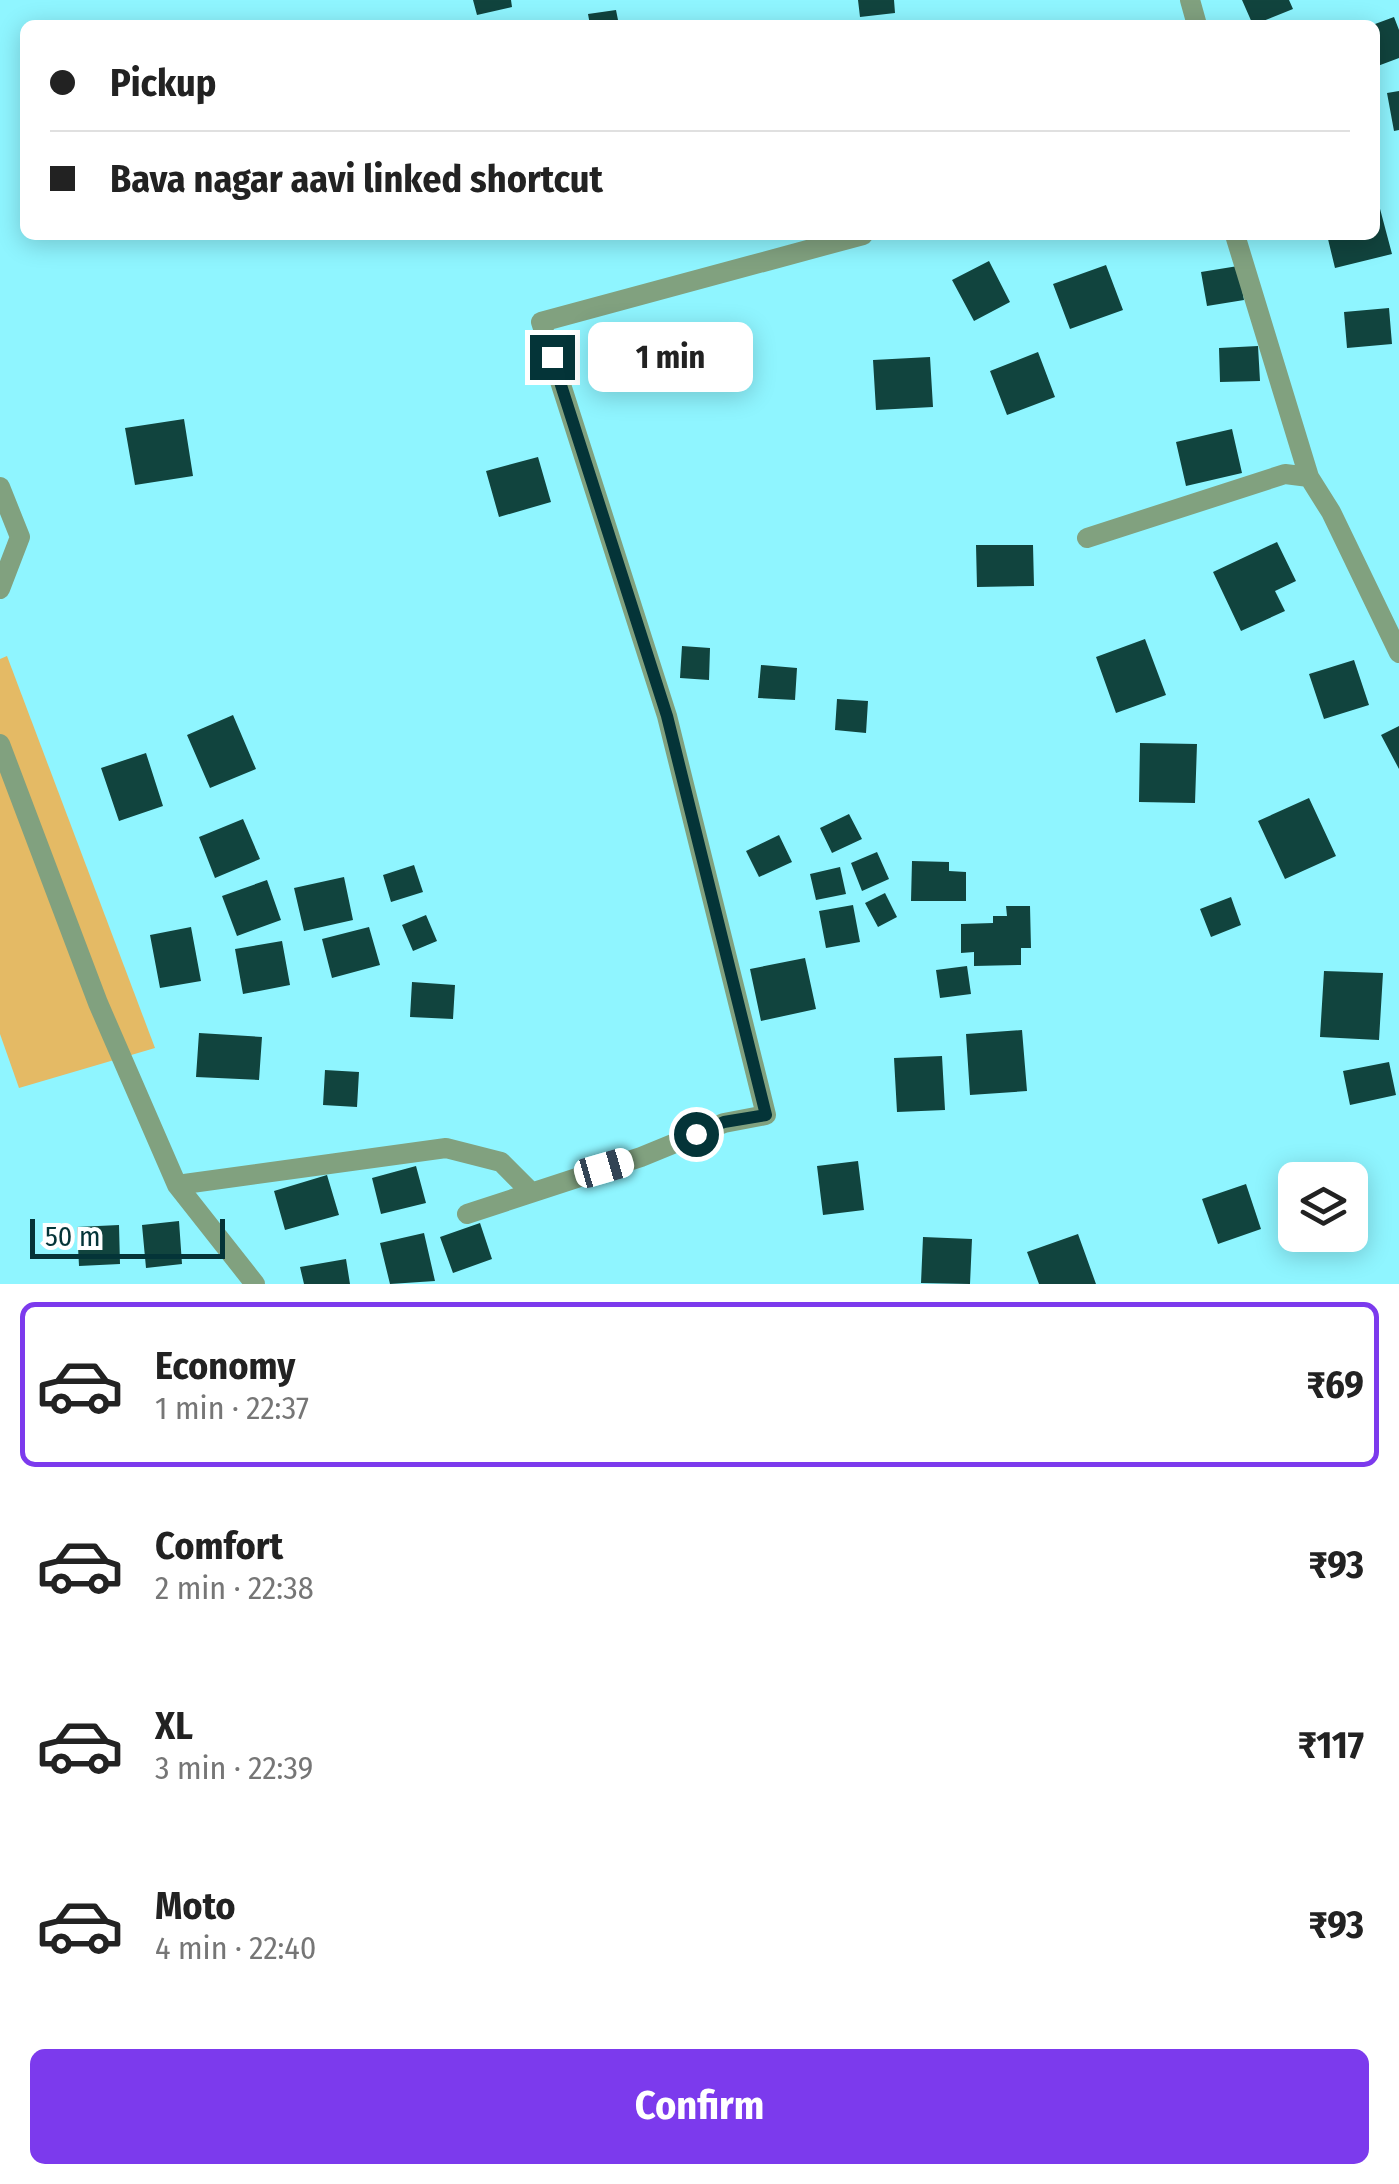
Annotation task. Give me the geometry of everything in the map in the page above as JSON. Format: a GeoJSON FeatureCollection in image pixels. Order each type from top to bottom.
{"type":"FeatureCollection","features":[{"type":"Feature","properties":{"kind":"street"},"geometry":{"type":"LineString","coordinates":[[467,1214],[529,1190],[641,1156],[724,1122],[766,1115],[667,716],[541,322],[844,240]]}},
{"type":"Feature","properties":{"kind":"street"},"geometry":{"type":"LineString","coordinates":[[1237,240],[1310,478],[1332,512],[1399,654]]}},
{"type":"Feature","properties":{"kind":"street"},"geometry":{"type":"LineString","coordinates":[[1087,538],[1284,474],[1310,478]]}},
{"type":"Feature","properties":{"kind":"street"},"geometry":{"type":"LineString","coordinates":[[0,487],[20,537],[0,588]]}},
{"type":"Feature","properties":{"kind":"street"},"geometry":{"type":"LineString","coordinates":[[0,744],[98,1002],[177,1184],[254,1284]]}},
{"type":"Feature","properties":{"kind":"street"},"geometry":{"type":"LineString","coordinates":[[177,1184],[446,1148],[501,1162],[529,1190]]}},
{"type":"Feature","properties":{"kind":"shaded area"},"geometry":{"type":"Polygon","coordinates":[[[7,656],[155,1048],[19,1088],[0,1034],[0,659],[7,656]]]}},
{"type":"Feature","properties":{"kind":"building"},"geometry":{"type":"Polygon","coordinates":[[[473,0],[511,0],[512,7],[477,15],[473,0]]]}},
{"type":"Feature","properties":{"kind":"building"},"geometry":{"type":"Polygon","coordinates":[[[858,0],[894,0],[895,13],[860,17],[858,0]]]}},
{"type":"Feature","properties":{"kind":"building"},"geometry":{"type":"Polygon","coordinates":[[[1242,0],[1289,0],[1293,9],[1266,20],[1251,20],[1242,0]]]}},
{"type":"Feature","properties":{"kind":"building"},"geometry":{"type":"Polygon","coordinates":[[[616,10],[618,20],[589,20],[588,14],[616,10]]]}},
{"type":"Feature","properties":{"kind":"building"},"geometry":{"type":"Polygon","coordinates":[[[1394,17],[1399,30],[1399,58],[1380,65],[1380,22],[1394,17]]]}},
{"type":"Feature","properties":{"kind":"building"},"geometry":{"type":"Polygon","coordinates":[[[1399,91],[1399,130],[1394,131],[1387,93],[1399,91]]]}},
{"type":"Feature","properties":{"kind":"building"},"geometry":{"type":"Polygon","coordinates":[[[1380,209],[1392,254],[1335,268],[1328,240],[1380,240],[1380,209]]]}},
{"type":"Feature","properties":{"kind":"building"},"geometry":{"type":"Polygon","coordinates":[[[989,261],[1010,302],[974,321],[952,280],[989,261]]]}},
{"type":"Feature","properties":{"kind":"building"},"geometry":{"type":"Polygon","coordinates":[[[1106,265],[1123,310],[1070,329],[1053,284],[1106,265]]]}},
{"type":"Feature","properties":{"kind":"building"},"geometry":{"type":"Polygon","coordinates":[[[1238,266],[1244,300],[1207,306],[1201,272],[1238,266]]]}},
{"type":"Feature","properties":{"kind":"building"},"geometry":{"type":"Polygon","coordinates":[[[1389,308],[1392,344],[1347,348],[1344,312],[1389,308]]]}},
{"type":"Feature","properties":{"kind":"building"},"geometry":{"type":"Polygon","coordinates":[[[1258,346],[1260,381],[1220,382],[1219,348],[1258,346]]]}},
{"type":"Feature","properties":{"kind":"building"},"geometry":{"type":"Polygon","coordinates":[[[1038,352],[1055,397],[1007,415],[990,371],[1038,352]]]}},
{"type":"Feature","properties":{"kind":"building"},"geometry":{"type":"Polygon","coordinates":[[[930,357],[933,407],[876,410],[873,360],[930,357]]]}},
{"type":"Feature","properties":{"kind":"building"},"geometry":{"type":"Polygon","coordinates":[[[184,419],[193,476],[135,485],[125,428],[184,419]]]}},
{"type":"Feature","properties":{"kind":"building"},"geometry":{"type":"Polygon","coordinates":[[[1232,429],[1242,473],[1186,486],[1176,442],[1232,429]]]}},
{"type":"Feature","properties":{"kind":"building"},"geometry":{"type":"Polygon","coordinates":[[[538,457],[551,502],[499,517],[486,471],[538,457]]]}},
{"type":"Feature","properties":{"kind":"building"},"geometry":{"type":"Polygon","coordinates":[[[1277,542],[1296,581],[1275,591],[1285,611],[1241,631],[1213,572],[1277,542]]]}},
{"type":"Feature","properties":{"kind":"building"},"geometry":{"type":"Polygon","coordinates":[[[976,545],[1033,545],[1034,586],[977,587],[976,545]]]}},
{"type":"Feature","properties":{"kind":"building"},"geometry":{"type":"Polygon","coordinates":[[[1145,639],[1166,695],[1116,713],[1096,657],[1145,639]]]}},
{"type":"Feature","properties":{"kind":"building"},"geometry":{"type":"Polygon","coordinates":[[[682,646],[710,648],[709,680],[680,678],[682,646]]]}},
{"type":"Feature","properties":{"kind":"building"},"geometry":{"type":"Polygon","coordinates":[[[1354,660],[1369,705],[1324,719],[1309,674],[1354,660]]]}},
{"type":"Feature","properties":{"kind":"building"},"geometry":{"type":"Polygon","coordinates":[[[761,665],[797,668],[795,700],[758,698],[761,665]]]}},
{"type":"Feature","properties":{"kind":"building"},"geometry":{"type":"Polygon","coordinates":[[[837,699],[868,701],[866,733],[835,730],[837,699]]]}},
{"type":"Feature","properties":{"kind":"building"},"geometry":{"type":"Polygon","coordinates":[[[233,715],[256,769],[210,788],[187,735],[233,715]]]}},
{"type":"Feature","properties":{"kind":"building"},"geometry":{"type":"Polygon","coordinates":[[[1399,726],[1399,769],[1381,735],[1399,726]]]}},
{"type":"Feature","properties":{"kind":"building"},"geometry":{"type":"Polygon","coordinates":[[[1140,743],[1197,744],[1195,803],[1139,802],[1140,743]]]}},
{"type":"Feature","properties":{"kind":"building"},"geometry":{"type":"Polygon","coordinates":[[[146,753],[163,806],[119,821],[101,768],[146,753]]]}},
{"type":"Feature","properties":{"kind":"building"},"geometry":{"type":"Polygon","coordinates":[[[1309,798],[1336,856],[1285,879],[1258,821],[1309,798]]]}},
{"type":"Feature","properties":{"kind":"building"},"geometry":{"type":"Polygon","coordinates":[[[849,814],[862,839],[832,853],[820,828],[849,814]]]}},
{"type":"Feature","properties":{"kind":"building"},"geometry":{"type":"Polygon","coordinates":[[[243,819],[260,859],[215,878],[199,837],[243,819]]]}},
{"type":"Feature","properties":{"kind":"building"},"geometry":{"type":"Polygon","coordinates":[[[779,835],[792,862],[759,877],[746,851],[779,835]]]}},
{"type":"Feature","properties":{"kind":"building"},"geometry":{"type":"Polygon","coordinates":[[[877,852],[889,879],[862,891],[851,863],[877,852]]]}},
{"type":"Feature","properties":{"kind":"building"},"geometry":{"type":"Polygon","coordinates":[[[912,861],[949,862],[949,871],[966,872],[966,901],[911,901],[912,861]]]}},
{"type":"Feature","properties":{"kind":"building"},"geometry":{"type":"Polygon","coordinates":[[[414,865],[423,892],[391,902],[383,875],[414,865]]]}},
{"type":"Feature","properties":{"kind":"building"},"geometry":{"type":"Polygon","coordinates":[[[840,867],[846,894],[816,900],[810,874],[840,867]]]}},
{"type":"Feature","properties":{"kind":"building"},"geometry":{"type":"Polygon","coordinates":[[[344,877],[353,920],[304,931],[294,888],[344,877]]]}},
{"type":"Feature","properties":{"kind":"building"},"geometry":{"type":"Polygon","coordinates":[[[267,880],[281,920],[237,936],[222,896],[267,880]]]}},
{"type":"Feature","properties":{"kind":"building"},"geometry":{"type":"Polygon","coordinates":[[[885,893],[897,917],[878,927],[865,903],[885,893]]]}},
{"type":"Feature","properties":{"kind":"building"},"geometry":{"type":"Polygon","coordinates":[[[1231,897],[1241,925],[1211,937],[1200,909],[1231,897]]]}},
{"type":"Feature","properties":{"kind":"building"},"geometry":{"type":"Polygon","coordinates":[[[853,905],[860,942],[826,948],[819,911],[853,905]]]}},
{"type":"Feature","properties":{"kind":"building"},"geometry":{"type":"Polygon","coordinates":[[[1006,906],[1030,906],[1031,948],[1021,948],[1021,965],[974,966],[974,952],[961,953],[961,924],[993,923],[993,916],[1007,916],[1006,906]]]}},
{"type":"Feature","properties":{"kind":"building"},"geometry":{"type":"Polygon","coordinates":[[[426,915],[437,941],[413,951],[402,925],[426,915]]]}},
{"type":"Feature","properties":{"kind":"building"},"geometry":{"type":"Polygon","coordinates":[[[191,927],[201,981],[160,988],[150,935],[191,927]]]}},
{"type":"Feature","properties":{"kind":"building"},"geometry":{"type":"Polygon","coordinates":[[[369,927],[380,965],[332,978],[322,939],[369,927]]]}},
{"type":"Feature","properties":{"kind":"building"},"geometry":{"type":"Polygon","coordinates":[[[282,941],[290,985],[243,994],[235,949],[282,941]]]}},
{"type":"Feature","properties":{"kind":"building"},"geometry":{"type":"Polygon","coordinates":[[[805,958],[816,1009],[761,1021],[750,969],[805,958]]]}},
{"type":"Feature","properties":{"kind":"building"},"geometry":{"type":"Polygon","coordinates":[[[967,966],[971,994],[940,998],[936,970],[967,966]]]}},
{"type":"Feature","properties":{"kind":"building"},"geometry":{"type":"Polygon","coordinates":[[[1324,971],[1383,973],[1379,1040],[1320,1037],[1324,971]]]}},
{"type":"Feature","properties":{"kind":"building"},"geometry":{"type":"Polygon","coordinates":[[[412,982],[455,985],[453,1019],[410,1017],[412,982]]]}},
{"type":"Feature","properties":{"kind":"building"},"geometry":{"type":"Polygon","coordinates":[[[1022,1030],[1027,1091],[970,1095],[966,1034],[1022,1030]]]}},
{"type":"Feature","properties":{"kind":"building"},"geometry":{"type":"Polygon","coordinates":[[[199,1033],[262,1037],[259,1080],[196,1077],[199,1033]]]}},
{"type":"Feature","properties":{"kind":"building"},"geometry":{"type":"Polygon","coordinates":[[[942,1056],[945,1110],[897,1112],[894,1058],[942,1056]]]}},
{"type":"Feature","properties":{"kind":"building"},"geometry":{"type":"Polygon","coordinates":[[[1389,1062],[1396,1095],[1350,1105],[1343,1071],[1389,1062]]]}},
{"type":"Feature","properties":{"kind":"building"},"geometry":{"type":"Polygon","coordinates":[[[325,1070],[359,1072],[357,1107],[323,1105],[325,1070]]]}},
{"type":"Feature","properties":{"kind":"building"},"geometry":{"type":"Polygon","coordinates":[[[858,1161],[864,1210],[823,1215],[817,1166],[858,1161]]]}},
{"type":"Feature","properties":{"kind":"building"},"geometry":{"type":"Polygon","coordinates":[[[416,1166],[426,1203],[381,1214],[372,1178],[416,1166]]]}},
{"type":"Feature","properties":{"kind":"building"},"geometry":{"type":"Polygon","coordinates":[[[327,1175],[339,1215],[285,1230],[274,1191],[327,1175]]]}},
{"type":"Feature","properties":{"kind":"building"},"geometry":{"type":"Polygon","coordinates":[[[1246,1184],[1261,1229],[1218,1244],[1202,1199],[1246,1184]]]}},
{"type":"Feature","properties":{"kind":"building"},"geometry":{"type":"Polygon","coordinates":[[[179,1221],[182,1264],[146,1268],[142,1225],[179,1221]]]}},
{"type":"Feature","properties":{"kind":"building"},"geometry":{"type":"Polygon","coordinates":[[[480,1223],[492,1259],[453,1273],[440,1237],[480,1223]]]}},
{"type":"Feature","properties":{"kind":"building"},"geometry":{"type":"Polygon","coordinates":[[[119,1225],[120,1264],[79,1266],[77,1227],[119,1225]]]}},
{"type":"Feature","properties":{"kind":"building"},"geometry":{"type":"Polygon","coordinates":[[[424,1233],[435,1281],[390,1284],[380,1243],[424,1233]]]}},
{"type":"Feature","properties":{"kind":"building"},"geometry":{"type":"Polygon","coordinates":[[[1078,1234],[1096,1284],[1039,1284],[1027,1252],[1078,1234]]]}},
{"type":"Feature","properties":{"kind":"building"},"geometry":{"type":"Polygon","coordinates":[[[923,1237],[972,1239],[970,1284],[921,1283],[923,1237]]]}},
{"type":"Feature","properties":{"kind":"building"},"geometry":{"type":"Polygon","coordinates":[[[346,1259],[350,1284],[304,1284],[300,1267],[346,1259]]]}},
{"type":"Feature","properties":{"kind":"route"},"geometry":{"type":"LineString","coordinates":[[552,357],[667,716],[766,1115],[724,1122],[696,1134]]}}]}
